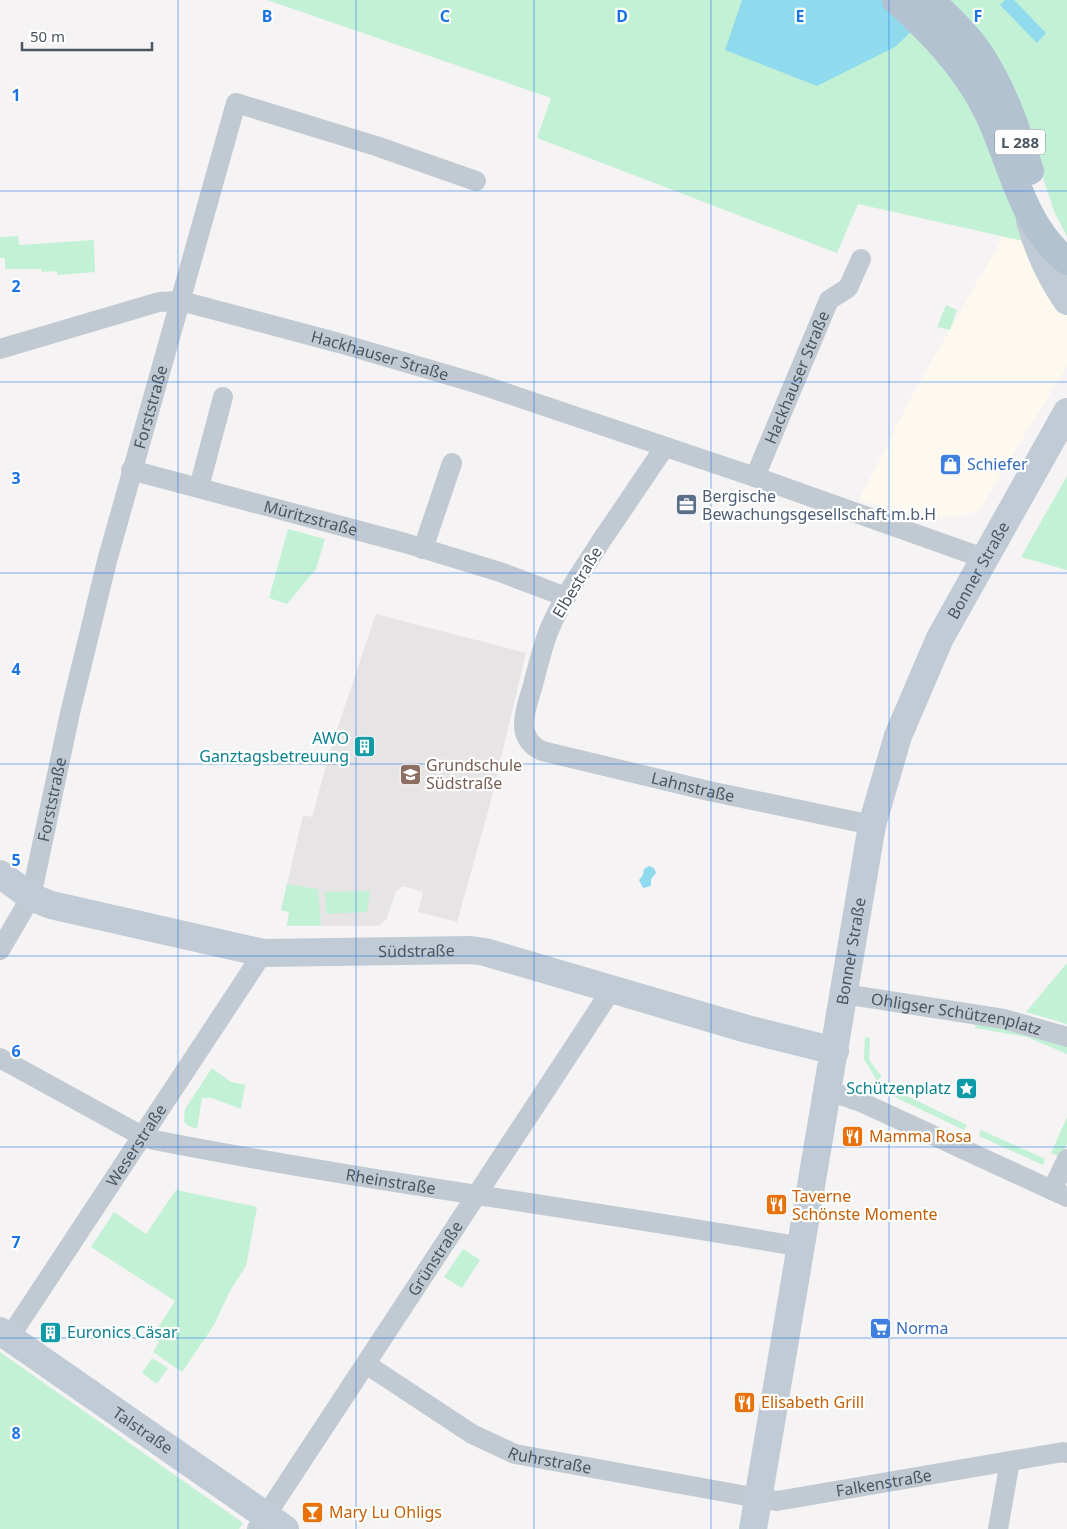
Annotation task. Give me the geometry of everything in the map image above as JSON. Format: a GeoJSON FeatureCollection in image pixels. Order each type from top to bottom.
{"type":"FeatureCollection","features":[{"type":"Feature","properties":{"kind":"main road","name":"L 288"},"geometry":{"type":"LineString","coordinates":[[896,0],[986,62],[1008,106],[1045,212],[1067,259]]}},
{"type":"Feature","properties":{"kind":"main road","name":"L 288"},"geometry":{"type":"LineString","coordinates":[[930,0],[955,41],[966,74],[988,114],[1026,205],[1047,243],[1067,259]]}},
{"type":"Feature","properties":{"kind":"main road","name":"L 288"},"geometry":{"type":"LineString","coordinates":[[1026,205],[1036,243],[1048,270],[1067,301]]}},
{"type":"Feature","properties":{"kind":"main road","name":"Bonner Straße"},"geometry":{"type":"LineString","coordinates":[[753,1529],[872,825],[898,736],[940,638],[1067,412]]}},
{"type":"Feature","properties":{"kind":"main road","name":"Südstraße"},"geometry":{"type":"LineString","coordinates":[[0,874],[31,897],[51,905],[263,953],[471,950],[500,956],[747,1029],[835,1051]]}},
{"type":"Feature","properties":{"kind":"main road","name":"Talstraße"},"geometry":{"type":"LineString","coordinates":[[5,1334],[270,1525]]}},
{"type":"Feature","properties":{"kind":"street","name":"Forststraße"},"geometry":{"type":"LineString","coordinates":[[0,950],[31,897],[72,707],[132,470],[236,103],[376,146],[476,181]]}},
{"type":"Feature","properties":{"kind":"street","name":"Hackhauser Straße"},"geometry":{"type":"LineString","coordinates":[[755,477],[829,300],[848,288],[861,259]]}},
{"type":"Feature","properties":{"kind":"street","name":"Hackhauser Straße"},"geometry":{"type":"LineString","coordinates":[[0,348],[159,302],[181,301],[340,343],[479,384],[755,477],[986,559]]}},
{"type":"Feature","properties":{"kind":"street"},"geometry":{"type":"LineString","coordinates":[[199,487],[223,397]]}},
{"type":"Feature","properties":{"kind":"street","name":"Elbestraße"},"geometry":{"type":"LineString","coordinates":[[524,732],[525,710],[542,649],[566,596],[665,446]]}},
{"type":"Feature","properties":{"kind":"street"},"geometry":{"type":"LineString","coordinates":[[423,549],[452,462]]}},
{"type":"Feature","properties":{"kind":"street","name":"Müritzstraße"},"geometry":{"type":"LineString","coordinates":[[132,470],[423,549],[500,572],[566,596]]}},
{"type":"Feature","properties":{"kind":"street","name":"Lahnstraße"},"geometry":{"type":"LineString","coordinates":[[524,732],[532,745],[542,751],[709,790],[872,825]]}},
{"type":"Feature","properties":{"kind":"street","name":"Weserstraße"},"geometry":{"type":"LineString","coordinates":[[5,1334],[142,1136],[263,953]]}},
{"type":"Feature","properties":{"kind":"street","name":"Grünstraße"},"geometry":{"type":"LineString","coordinates":[[270,1525],[366,1364],[612,989]]}},
{"type":"Feature","properties":{"kind":"street","name":"Ohligser Schützenplatz"},"geometry":{"type":"LineString","coordinates":[[844,994],[1004,1019],[1067,1037]]}},
{"type":"Feature","properties":{"kind":"street","name":"Rheinstraße"},"geometry":{"type":"LineString","coordinates":[[0,1058],[142,1136],[266,1162],[437,1190],[479,1194],[802,1248]]}},
{"type":"Feature","properties":{"kind":"street"},"geometry":{"type":"LineString","coordinates":[[828,1091],[861,1102],[1060,1193],[1067,1158]]}},
{"type":"Feature","properties":{"kind":"street","name":"Ruhrstraße"},"geometry":{"type":"LineString","coordinates":[[366,1364],[472,1434],[510,1452],[570,1465],[758,1498]]}},
{"type":"Feature","properties":{"kind":"street","name":"Falkenstraße"},"geometry":{"type":"LineString","coordinates":[[758,1498],[777,1501],[1010,1461],[1066,1448]]}},
{"type":"Feature","properties":{"kind":"street"},"geometry":{"type":"LineString","coordinates":[[998,1529],[1010,1461]]}},
{"type":"Feature","properties":{"kind":"shaded area"},"geometry":{"type":"Polygon","coordinates":[[[1003,237],[1028,242],[1067,313],[1067,366],[979,510],[964,516],[937,517],[888,509],[859,500],[913,394],[1003,237]]]}},
{"type":"Feature","properties":{"kind":"shaded area","name":"Grundschule Südstraße"},"geometry":{"type":"Polygon","coordinates":[[[376,614],[526,653],[489,808],[457,922],[418,912],[423,892],[403,886],[396,891],[387,918],[379,926],[287,926],[289,912],[281,910],[303,815],[312,817],[332,744],[376,614]]]}},
{"type":"Feature","properties":{"kind":"green space"},"geometry":{"type":"Polygon","coordinates":[[[267,0],[873,0],[899,21],[936,58],[960,86],[979,122],[1028,242],[858,204],[837,253],[537,138],[551,98],[267,0]]]}},
{"type":"Feature","properties":{"kind":"green space"},"geometry":{"type":"Polygon","coordinates":[[[947,0],[1067,0],[1067,237],[1054,211],[1026,127],[947,0]]]}},
{"type":"Feature","properties":{"kind":"green space"},"geometry":{"type":"Polygon","coordinates":[[[18,236],[19,245],[94,240],[95,272],[58,275],[57,271],[42,272],[41,269],[5,269],[5,258],[0,258],[0,237],[18,236]]]}},
{"type":"Feature","properties":{"kind":"green space"},"geometry":{"type":"Polygon","coordinates":[[[946,305],[957,310],[950,330],[937,327],[946,305]]]}},
{"type":"Feature","properties":{"kind":"green space"},"geometry":{"type":"Polygon","coordinates":[[[1067,476],[1067,570],[1021,557],[1067,476]]]}},
{"type":"Feature","properties":{"kind":"green space"},"geometry":{"type":"Polygon","coordinates":[[[288,529],[325,539],[316,569],[287,604],[269,598],[288,529]]]}},
{"type":"Feature","properties":{"kind":"green space"},"geometry":{"type":"Polygon","coordinates":[[[287,884],[318,889],[321,926],[287,926],[289,912],[281,910],[287,884]]]}},
{"type":"Feature","properties":{"kind":"green space"},"geometry":{"type":"Polygon","coordinates":[[[370,891],[367,912],[326,914],[325,892],[370,891]]]}},
{"type":"Feature","properties":{"kind":"green space"},"geometry":{"type":"Polygon","coordinates":[[[1067,963],[1067,1024],[1026,1012],[1067,963]]]}},
{"type":"Feature","properties":{"kind":"green space"},"geometry":{"type":"Polygon","coordinates":[[[976,1022],[1067,1043],[1067,1054],[1027,1037],[975,1028],[976,1022]]]}},
{"type":"Feature","properties":{"kind":"green space"},"geometry":{"type":"Polygon","coordinates":[[[865,1037],[870,1038],[869,1060],[882,1077],[877,1081],[864,1059],[865,1037]]]}},
{"type":"Feature","properties":{"kind":"green space"},"geometry":{"type":"Polygon","coordinates":[[[212,1068],[231,1082],[245,1085],[241,1109],[212,1098],[202,1098],[197,1129],[187,1125],[184,1121],[185,1109],[212,1068]]]}},
{"type":"Feature","properties":{"kind":"green space"},"geometry":{"type":"Polygon","coordinates":[[[888,1083],[899,1092],[967,1125],[964,1130],[897,1098],[883,1088],[888,1083]]]}},
{"type":"Feature","properties":{"kind":"green space"},"geometry":{"type":"Polygon","coordinates":[[[1067,1117],[1067,1143],[1061,1157],[1051,1153],[1067,1117]]]}},
{"type":"Feature","properties":{"kind":"green space"},"geometry":{"type":"Polygon","coordinates":[[[981,1130],[1045,1159],[1043,1165],[979,1136],[981,1130]]]}},
{"type":"Feature","properties":{"kind":"green space"},"geometry":{"type":"Polygon","coordinates":[[[176,1190],[257,1207],[246,1266],[231,1289],[214,1325],[182,1372],[153,1352],[159,1342],[152,1337],[175,1301],[91,1247],[114,1212],[146,1234],[176,1190]]]}},
{"type":"Feature","properties":{"kind":"green space"},"geometry":{"type":"Polygon","coordinates":[[[463,1249],[480,1260],[462,1288],[444,1277],[463,1249]]]}},
{"type":"Feature","properties":{"kind":"green space"},"geometry":{"type":"Polygon","coordinates":[[[0,1352],[243,1523],[239,1529],[0,1529],[0,1352]]]}},
{"type":"Feature","properties":{"kind":"green space"},"geometry":{"type":"Polygon","coordinates":[[[152,1358],[168,1368],[157,1384],[142,1373],[152,1358]]]}},
{"type":"Feature","properties":{"kind":"water"},"geometry":{"type":"Polygon","coordinates":[[[742,0],[944,0],[895,47],[817,86],[725,50],[742,0]]]}},
{"type":"Feature","properties":{"kind":"water"},"geometry":{"type":"Polygon","coordinates":[[[1005,0],[1014,0],[1046,33],[1037,43],[1000,5],[1005,0]]]}},
{"type":"Feature","properties":{"kind":"water"},"geometry":{"type":"Polygon","coordinates":[[[649,866],[654,868],[656,873],[651,879],[651,886],[643,888],[639,880],[643,875],[644,869],[649,866]]]}},
{"type":"Feature","properties":{"kind":"place","name":"Schiefer"},"geometry":{"type":"Point","coordinates":[951,464]}},
{"type":"Feature","properties":{"kind":"place","name":"Bergische Bewachungsgesellschaft m.b.H"},"geometry":{"type":"Point","coordinates":[686,505]}},
{"type":"Feature","properties":{"kind":"place","name":"AWO Ganztagsbetreuung"},"geometry":{"type":"Point","coordinates":[365,747]}},
{"type":"Feature","properties":{"kind":"place","name":"Grundschule Südstraße"},"geometry":{"type":"Point","coordinates":[410,774]}},
{"type":"Feature","properties":{"kind":"place","name":"Schützenplatz"},"geometry":{"type":"Point","coordinates":[967,1088]}},
{"type":"Feature","properties":{"kind":"place","name":"Mamma Rosa"},"geometry":{"type":"Point","coordinates":[853,1136]}},
{"type":"Feature","properties":{"kind":"place","name":"Taverne Schönste Momente"},"geometry":{"type":"Point","coordinates":[776,1205]}},
{"type":"Feature","properties":{"kind":"place","name":"Norma"},"geometry":{"type":"Point","coordinates":[880,1328]}},
{"type":"Feature","properties":{"kind":"place","name":"Euronics Cäsar"},"geometry":{"type":"Point","coordinates":[51,1332]}},
{"type":"Feature","properties":{"kind":"place","name":"Elisabeth Grill"},"geometry":{"type":"Point","coordinates":[745,1402]}},
{"type":"Feature","properties":{"kind":"place","name":"Mary Lu Ohligs"},"geometry":{"type":"Point","coordinates":[313,1512]}}]}
